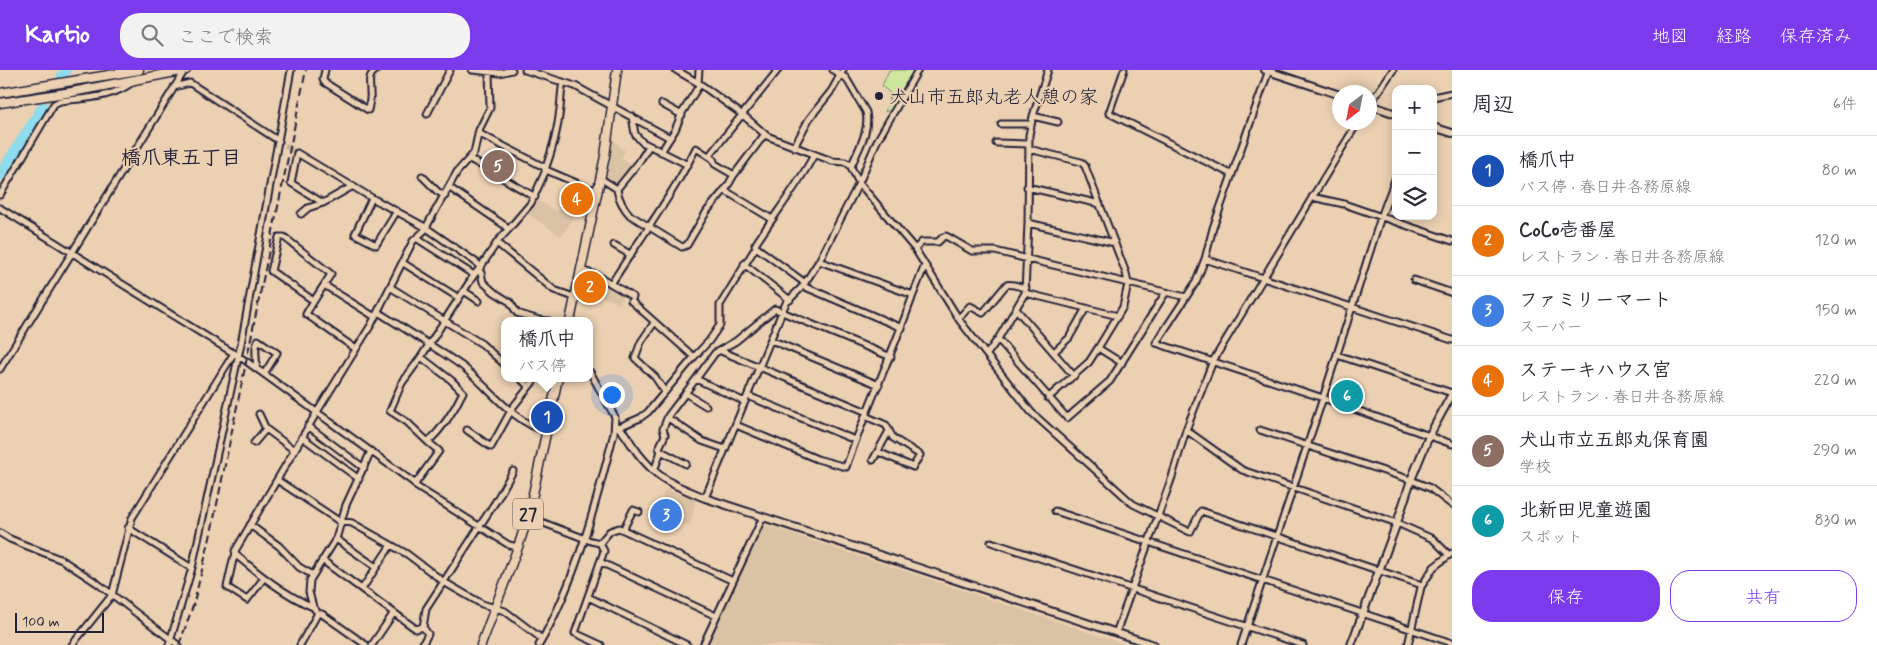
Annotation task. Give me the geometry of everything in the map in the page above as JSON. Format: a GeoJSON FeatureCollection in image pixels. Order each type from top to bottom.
{"type":"FeatureCollection","features":[{"type":"Feature","properties":{"kind":"main road"},"geometry":{"type":"LineString","coordinates":[[0,93],[139,70]]}},
{"type":"Feature","properties":{"kind":"main road"},"geometry":{"type":"LineString","coordinates":[[0,103],[72,92],[186,70]]}},
{"type":"Feature","properties":{"kind":"main road"},"geometry":{"type":"LineString","coordinates":[[571,317],[600,178],[617,70]]}},
{"type":"Feature","properties":{"kind":"main road","name":"27"},"geometry":{"type":"LineString","coordinates":[[481,645],[528,516],[557,382]]}},
{"type":"Feature","properties":{"kind":"street"},"geometry":{"type":"LineString","coordinates":[[0,369],[186,70]]}},
{"type":"Feature","properties":{"kind":"street"},"geometry":{"type":"LineString","coordinates":[[170,642],[192,568],[279,141],[291,70]]}},
{"type":"Feature","properties":{"kind":"street"},"geometry":{"type":"LineString","coordinates":[[325,70],[324,82],[368,110],[370,95],[369,79],[376,70]]}},
{"type":"Feature","properties":{"kind":"street"},"geometry":{"type":"LineString","coordinates":[[427,114],[450,70]]}},
{"type":"Feature","properties":{"kind":"street"},"geometry":{"type":"LineString","coordinates":[[472,70],[504,73],[512,70]]}},
{"type":"Feature","properties":{"kind":"street"},"geometry":{"type":"LineString","coordinates":[[525,70],[575,86],[613,105],[670,138]]}},
{"type":"Feature","properties":{"kind":"street"},"geometry":{"type":"LineString","coordinates":[[676,70],[699,83],[764,134],[814,155],[832,161],[845,162],[851,167],[859,183],[915,249],[958,318],[1031,412],[1133,504],[1190,532],[1201,511],[1422,585]]}},
{"type":"Feature","properties":{"kind":"street"},"geometry":{"type":"LineString","coordinates":[[660,152],[670,138],[699,83],[699,70]]}},
{"type":"Feature","properties":{"kind":"street"},"geometry":{"type":"LineString","coordinates":[[709,156],[778,70]]}},
{"type":"Feature","properties":{"kind":"street"},"geometry":{"type":"LineString","coordinates":[[833,70],[842,73],[846,78],[866,112],[865,136],[851,167]]}},
{"type":"Feature","properties":{"kind":"street"},"geometry":{"type":"LineString","coordinates":[[705,498],[786,302],[804,285],[820,261],[859,183],[877,140],[918,70]]}},
{"type":"Feature","properties":{"kind":"street"},"geometry":{"type":"LineString","coordinates":[[987,354],[998,339],[1025,291],[1028,223],[1027,187],[1031,124],[1048,70]]}},
{"type":"Feature","properties":{"kind":"street"},"geometry":{"type":"LineString","coordinates":[[1124,70],[1109,113],[1231,174]]}},
{"type":"Feature","properties":{"kind":"street"},"geometry":{"type":"LineString","coordinates":[[1332,92],[1268,70],[1231,174],[1196,282],[1156,343],[1324,398],[1452,444]]}},
{"type":"Feature","properties":{"kind":"street"},"geometry":{"type":"LineString","coordinates":[[1377,94],[1393,70]]}},
{"type":"Feature","properties":{"kind":"street"},"geometry":{"type":"LineString","coordinates":[[264,578],[247,600],[227,587],[233,560],[236,555],[235,551],[308,426],[377,314],[416,238],[426,227],[450,188],[457,172],[474,153],[478,133],[490,108],[488,71]]}},
{"type":"Feature","properties":{"kind":"street"},"geometry":{"type":"LineString","coordinates":[[794,147],[809,120],[832,90],[842,73]]}},
{"type":"Feature","properties":{"kind":"street"},"geometry":{"type":"LineString","coordinates":[[0,195],[54,104],[60,101],[120,91],[136,80]]}},
{"type":"Feature","properties":{"kind":"street"},"geometry":{"type":"LineString","coordinates":[[415,484],[439,452],[407,422],[390,411],[402,383],[474,275],[497,243],[526,211],[535,197],[552,153],[563,82]]}},
{"type":"Feature","properties":{"kind":"street"},"geometry":{"type":"LineString","coordinates":[[174,87],[190,83],[279,141]]}},
{"type":"Feature","properties":{"kind":"street"},"geometry":{"type":"LineString","coordinates":[[1437,97],[1452,93]]}},
{"type":"Feature","properties":{"kind":"street"},"geometry":{"type":"LineString","coordinates":[[662,104],[682,115]]}},
{"type":"Feature","properties":{"kind":"street"},"geometry":{"type":"LineString","coordinates":[[1377,107],[1392,113]]}},
{"type":"Feature","properties":{"kind":"street"},"geometry":{"type":"LineString","coordinates":[[632,116],[638,138],[648,146],[688,165]]}},
{"type":"Feature","properties":{"kind":"street"},"geometry":{"type":"LineString","coordinates":[[1033,116],[1058,122]]}},
{"type":"Feature","properties":{"kind":"street"},"geometry":{"type":"LineString","coordinates":[[1001,124],[1031,124]]}},
{"type":"Feature","properties":{"kind":"street"},"geometry":{"type":"LineString","coordinates":[[1437,128],[1452,133]]}},
{"type":"Feature","properties":{"kind":"street"},"geometry":{"type":"LineString","coordinates":[[1116,632],[1158,516],[1186,430],[1213,361],[1353,130]]}},
{"type":"Feature","properties":{"kind":"street"},"geometry":{"type":"LineString","coordinates":[[478,133],[546,170],[597,190]]}},
{"type":"Feature","properties":{"kind":"street"},"geometry":{"type":"LineString","coordinates":[[600,178],[617,189],[617,193],[627,212],[682,247],[687,245],[707,211],[764,134]]}},
{"type":"Feature","properties":{"kind":"street"},"geometry":{"type":"LineString","coordinates":[[996,143],[1029,147],[1081,162],[1087,169],[1126,273],[1128,284],[1125,299],[1118,316],[1090,362],[1048,398]]}},
{"type":"Feature","properties":{"kind":"street"},"geometry":{"type":"LineString","coordinates":[[617,189],[639,162],[648,146]]}},
{"type":"Feature","properties":{"kind":"street"},"geometry":{"type":"LineString","coordinates":[[611,284],[688,165],[696,148],[713,159],[714,164],[734,175]]}},
{"type":"Feature","properties":{"kind":"street"},"geometry":{"type":"LineString","coordinates":[[323,203],[291,182],[297,153],[372,198],[426,227],[477,263],[483,282],[510,302],[518,313],[530,317]]}},
{"type":"Feature","properties":{"kind":"street"},"geometry":{"type":"LineString","coordinates":[[617,426],[644,416],[709,341],[720,325],[720,305],[755,246],[789,193],[798,183],[814,155]]}},
{"type":"Feature","properties":{"kind":"street"},"geometry":{"type":"LineString","coordinates":[[470,159],[535,197]]}},
{"type":"Feature","properties":{"kind":"street"},"geometry":{"type":"LineString","coordinates":[[422,176],[444,196]]}},
{"type":"Feature","properties":{"kind":"street"},"geometry":{"type":"LineString","coordinates":[[301,214],[308,208],[323,203],[353,186]]}},
{"type":"Feature","properties":{"kind":"street"},"geometry":{"type":"LineString","coordinates":[[1027,187],[1100,204]]}},
{"type":"Feature","properties":{"kind":"street"},"geometry":{"type":"LineString","coordinates":[[1241,645],[1324,398],[1380,217],[1392,187]]}},
{"type":"Feature","properties":{"kind":"street"},"geometry":{"type":"LineString","coordinates":[[450,188],[504,225],[508,230]]}},
{"type":"Feature","properties":{"kind":"street"},"geometry":{"type":"LineString","coordinates":[[724,190],[772,219]]}},
{"type":"Feature","properties":{"kind":"street"},"geometry":{"type":"LineString","coordinates":[[1312,197],[1344,204],[1452,241]]}},
{"type":"Feature","properties":{"kind":"street"},"geometry":{"type":"LineString","coordinates":[[372,198],[355,234],[376,245],[397,211]]}},
{"type":"Feature","properties":{"kind":"street"},"geometry":{"type":"LineString","coordinates":[[0,208],[235,354],[415,484],[509,545],[518,547]]}},
{"type":"Feature","properties":{"kind":"street"},"geometry":{"type":"LineString","coordinates":[[1028,223],[1115,243]]}},
{"type":"Feature","properties":{"kind":"street"},"geometry":{"type":"LineString","coordinates":[[915,249],[922,242],[938,242],[942,237],[946,236],[972,250],[995,251],[1186,297]]}},
{"type":"Feature","properties":{"kind":"street"},"geometry":{"type":"LineString","coordinates":[[314,302],[271,270],[279,237],[284,237],[332,274],[324,285],[314,302],[306,314],[356,348]]}},
{"type":"Feature","properties":{"kind":"street"},"geometry":{"type":"LineString","coordinates":[[416,238],[474,275]]}},
{"type":"Feature","properties":{"kind":"street"},"geometry":{"type":"LineString","coordinates":[[497,243],[554,290],[574,297]]}},
{"type":"Feature","properties":{"kind":"street"},"geometry":{"type":"LineString","coordinates":[[614,245],[631,255]]}},
{"type":"Feature","properties":{"kind":"street"},"geometry":{"type":"LineString","coordinates":[[756,247],[804,285],[902,328]]}},
{"type":"Feature","properties":{"kind":"street"},"geometry":{"type":"LineString","coordinates":[[1204,258],[1452,340]]}},
{"type":"Feature","properties":{"kind":"street"},"geometry":{"type":"LineString","coordinates":[[820,261],[913,295]]}},
{"type":"Feature","properties":{"kind":"street"},"geometry":{"type":"LineString","coordinates":[[403,263],[459,298]]}},
{"type":"Feature","properties":{"kind":"street"},"geometry":{"type":"LineString","coordinates":[[744,264],[790,300]]}},
{"type":"Feature","properties":{"kind":"street"},"geometry":{"type":"LineString","coordinates":[[736,425],[818,459],[846,467],[855,440],[902,328],[925,265]]}},
{"type":"Feature","properties":{"kind":"street"},"geometry":{"type":"LineString","coordinates":[[580,270],[597,275],[633,297],[631,301],[694,357]]}},
{"type":"Feature","properties":{"kind":"street"},"geometry":{"type":"LineString","coordinates":[[1414,280],[1452,293]]}},
{"type":"Feature","properties":{"kind":"street"},"geometry":{"type":"LineString","coordinates":[[958,318],[970,306],[983,313],[1006,285],[1011,284],[1025,291],[1118,316]]}},
{"type":"Feature","properties":{"kind":"street"},"geometry":{"type":"LineString","coordinates":[[324,285],[377,314],[463,367],[529,425],[547,431]]}},
{"type":"Feature","properties":{"kind":"street"},"geometry":{"type":"LineString","coordinates":[[390,287],[482,344],[501,361]]}},
{"type":"Feature","properties":{"kind":"street"},"geometry":{"type":"LineString","coordinates":[[464,291],[479,301]]}},
{"type":"Feature","properties":{"kind":"street"},"geometry":{"type":"LineString","coordinates":[[998,339],[1067,418],[1110,381],[1166,292]]}},
{"type":"Feature","properties":{"kind":"street"},"geometry":{"type":"LineString","coordinates":[[1054,352],[1069,338],[1086,308]]}},
{"type":"Feature","properties":{"kind":"street"},"geometry":{"type":"LineString","coordinates":[[654,471],[661,451],[659,448],[665,435],[663,429],[668,418],[711,358],[775,309],[890,357]]}},
{"type":"Feature","properties":{"kind":"street"},"geometry":{"type":"LineString","coordinates":[[1016,309],[1074,376]]}},
{"type":"Feature","properties":{"kind":"street"},"geometry":{"type":"LineString","coordinates":[[654,323],[641,342],[635,358],[655,377],[665,392]]}},
{"type":"Feature","properties":{"kind":"street"},"geometry":{"type":"LineString","coordinates":[[256,369],[254,353],[258,340],[276,353],[264,374]]}},
{"type":"Feature","properties":{"kind":"street"},"geometry":{"type":"LineString","coordinates":[[771,340],[879,385]]}},
{"type":"Feature","properties":{"kind":"street"},"geometry":{"type":"LineString","coordinates":[[1098,348],[1122,363]]}},
{"type":"Feature","properties":{"kind":"street"},"geometry":{"type":"LineString","coordinates":[[721,351],[866,414],[886,425],[893,438],[920,455],[913,467],[878,452]]}},
{"type":"Feature","properties":{"kind":"street"},"geometry":{"type":"LineString","coordinates":[[72,645],[112,594],[132,518],[235,354]]}},
{"type":"Feature","properties":{"kind":"street"},"geometry":{"type":"LineString","coordinates":[[1337,354],[1452,393],[1429,436],[1411,480],[1397,523],[1351,645]]}},
{"type":"Feature","properties":{"kind":"street"},"geometry":{"type":"LineString","coordinates":[[421,357],[451,380],[463,392],[450,417],[428,442]]}},
{"type":"Feature","properties":{"kind":"street"},"geometry":{"type":"LineString","coordinates":[[593,377],[615,417],[617,426],[654,471],[676,486],[705,498],[1154,645]]}},
{"type":"Feature","properties":{"kind":"street"},"geometry":{"type":"LineString","coordinates":[[696,379],[745,402]]}},
{"type":"Feature","properties":{"kind":"street"},"geometry":{"type":"LineString","coordinates":[[524,382],[529,387]]}},
{"type":"Feature","properties":{"kind":"street"},"geometry":{"type":"LineString","coordinates":[[467,430],[491,447],[512,410],[533,382]]}},
{"type":"Feature","properties":{"kind":"street"},"geometry":{"type":"LineString","coordinates":[[686,393],[706,406]]}},
{"type":"Feature","properties":{"kind":"street"},"geometry":{"type":"LineString","coordinates":[[748,396],[855,440]]}},
{"type":"Feature","properties":{"kind":"street"},"geometry":{"type":"LineString","coordinates":[[259,414],[266,429],[294,450]]}},
{"type":"Feature","properties":{"kind":"street"},"geometry":{"type":"LineString","coordinates":[[668,418],[702,441],[725,449]]}},
{"type":"Feature","properties":{"kind":"street"},"geometry":{"type":"LineString","coordinates":[[308,426],[364,468]]}},
{"type":"Feature","properties":{"kind":"street"},"geometry":{"type":"LineString","coordinates":[[539,645],[554,616],[585,539],[617,426]]}},
{"type":"Feature","properties":{"kind":"street"},"geometry":{"type":"LineString","coordinates":[[254,443],[266,429]]}},
{"type":"Feature","properties":{"kind":"street"},"geometry":{"type":"LineString","coordinates":[[1186,430],[1242,470],[1397,523],[1434,539],[1451,554],[1434,567],[1422,585],[1408,645]]}},
{"type":"Feature","properties":{"kind":"street"},"geometry":{"type":"LineString","coordinates":[[1260,430],[1411,480],[1430,488],[1452,505]]}},
{"type":"Feature","properties":{"kind":"street"},"geometry":{"type":"LineString","coordinates":[[873,460],[889,431]]}},
{"type":"Feature","properties":{"kind":"street"},"geometry":{"type":"LineString","coordinates":[[302,437],[359,479]]}},
{"type":"Feature","properties":{"kind":"street"},"geometry":{"type":"LineString","coordinates":[[661,451],[686,464]]}},
{"type":"Feature","properties":{"kind":"street"},"geometry":{"type":"LineString","coordinates":[[313,607],[309,587],[313,575],[336,539],[346,505],[371,452]]}},
{"type":"Feature","properties":{"kind":"street"},"geometry":{"type":"LineString","coordinates":[[422,645],[428,634],[423,627],[426,610],[513,471]]}},
{"type":"Feature","properties":{"kind":"street"},"geometry":{"type":"LineString","coordinates":[[277,480],[342,521],[352,523],[407,554],[444,582],[482,604],[512,616],[542,639]]}},
{"type":"Feature","properties":{"kind":"street"},"geometry":{"type":"LineString","coordinates":[[623,530],[633,510],[639,512]]}},
{"type":"Feature","properties":{"kind":"street"},"geometry":{"type":"LineString","coordinates":[[1055,511],[1364,612],[1452,643]]}},
{"type":"Feature","properties":{"kind":"street"},"geometry":{"type":"LineString","coordinates":[[528,516],[585,539],[600,543]]}},
{"type":"Feature","properties":{"kind":"street"},"geometry":{"type":"LineString","coordinates":[[703,645],[763,517]]}},
{"type":"Feature","properties":{"kind":"street"},"geometry":{"type":"LineString","coordinates":[[250,525],[279,546],[299,567],[313,575]]}},
{"type":"Feature","properties":{"kind":"street"},"geometry":{"type":"LineString","coordinates":[[128,528],[192,568]]}},
{"type":"Feature","properties":{"kind":"street"},"geometry":{"type":"LineString","coordinates":[[600,543],[610,531],[614,528],[619,528],[733,581]]}},
{"type":"Feature","properties":{"kind":"street"},"geometry":{"type":"LineString","coordinates":[[0,533],[10,539],[62,560],[112,594],[170,642],[178,645]]}},
{"type":"Feature","properties":{"kind":"street"},"geometry":{"type":"LineString","coordinates":[[336,539],[376,567]]}},
{"type":"Feature","properties":{"kind":"street"},"geometry":{"type":"LineString","coordinates":[[991,542],[1303,645]]}},
{"type":"Feature","properties":{"kind":"street"},"geometry":{"type":"LineString","coordinates":[[600,543],[604,552],[575,633],[601,645]]}},
{"type":"Feature","properties":{"kind":"street"},"geometry":{"type":"LineString","coordinates":[[362,589],[390,545]]}},
{"type":"Feature","properties":{"kind":"street"},"geometry":{"type":"LineString","coordinates":[[236,555],[264,578],[313,607],[318,613],[366,645]]}},
{"type":"Feature","properties":{"kind":"street"},"geometry":{"type":"LineString","coordinates":[[322,560],[393,614],[416,629],[423,627]]}},
{"type":"Feature","properties":{"kind":"street"},"geometry":{"type":"LineString","coordinates":[[600,562],[716,616]]}},
{"type":"Feature","properties":{"kind":"street"},"geometry":{"type":"LineString","coordinates":[[588,597],[687,645]]}},
{"type":"Feature","properties":{"kind":"street"},"geometry":{"type":"LineString","coordinates":[[300,645],[318,613]]}},
{"type":"Feature","properties":{"kind":"street"},"geometry":{"type":"LineString","coordinates":[[372,645],[393,614]]}},
{"type":"Feature","properties":{"kind":"shaded area"},"geometry":{"type":"Polygon","coordinates":[[[613,140],[625,151],[621,158],[633,165],[617,186],[605,177],[613,140]]]}},
{"type":"Feature","properties":{"kind":"shaded area"},"geometry":{"type":"Polygon","coordinates":[[[570,183],[590,191],[585,220],[576,214],[561,236],[528,214],[537,200],[557,212],[570,183]]]}},
{"type":"Feature","properties":{"kind":"shaded area"},"geometry":{"type":"Polygon","coordinates":[[[586,273],[625,294],[619,304],[583,288],[586,273]]]}},
{"type":"Feature","properties":{"kind":"shaded area"},"geometry":{"type":"Polygon","coordinates":[[[667,489],[696,499],[690,525],[665,523],[654,526],[663,495],[667,489]]]}},
{"type":"Feature","properties":{"kind":"shaded area"},"geometry":{"type":"Polygon","coordinates":[[[762,524],[1127,645],[706,645],[762,524]]]}},
{"type":"Feature","properties":{"kind":"green space"},"geometry":{"type":"Polygon","coordinates":[[[889,70],[914,70],[893,109],[885,112],[891,94],[882,86],[889,70]]]}},
{"type":"Feature","properties":{"kind":"waterway"},"geometry":{"type":"LineString","coordinates":[[62,76],[66,70]]}},
{"type":"Feature","properties":{"kind":"waterway"},"geometry":{"type":"LineString","coordinates":[[0,175],[43,107]]}},
{"type":"Feature","properties":{"kind":"tunnel"},"geometry":{"type":"LineString","coordinates":[[279,141],[297,153]]}},
{"type":"Feature","properties":{"kind":"railway"},"geometry":{"type":"LineString","coordinates":[[179,645],[193,606],[210,538],[306,70]]}},
{"type":"Feature","properties":{"kind":"place","name":"犬山市五郎丸老人憩の家"},"geometry":{"type":"Point","coordinates":[879,96]}},
{"type":"Feature","properties":{"kind":"place","name":"犬山市立五郎丸保育園"},"geometry":{"type":"Point","coordinates":[498,166]}},
{"type":"Feature","properties":{"kind":"place","name":"ステーキハウス宮"},"geometry":{"type":"Point","coordinates":[577,199]}},
{"type":"Feature","properties":{"kind":"place","name":"CoCo壱番屋"},"geometry":{"type":"Point","coordinates":[590,287]}},
{"type":"Feature","properties":{"kind":"place","name":"北新田児童遊園"},"geometry":{"type":"Point","coordinates":[1347,396]}},
{"type":"Feature","properties":{"kind":"place","name":"橋爪中"},"geometry":{"type":"Point","coordinates":[547,417]}},
{"type":"Feature","properties":{"kind":"place","name":"ファミリーマート"},"geometry":{"type":"Point","coordinates":[666,515]}},
{"type":"Feature","properties":{"kind":"district","name":"橋爪東五丁目"},"geometry":{"type":"Point","coordinates":[181,157]}}]}
